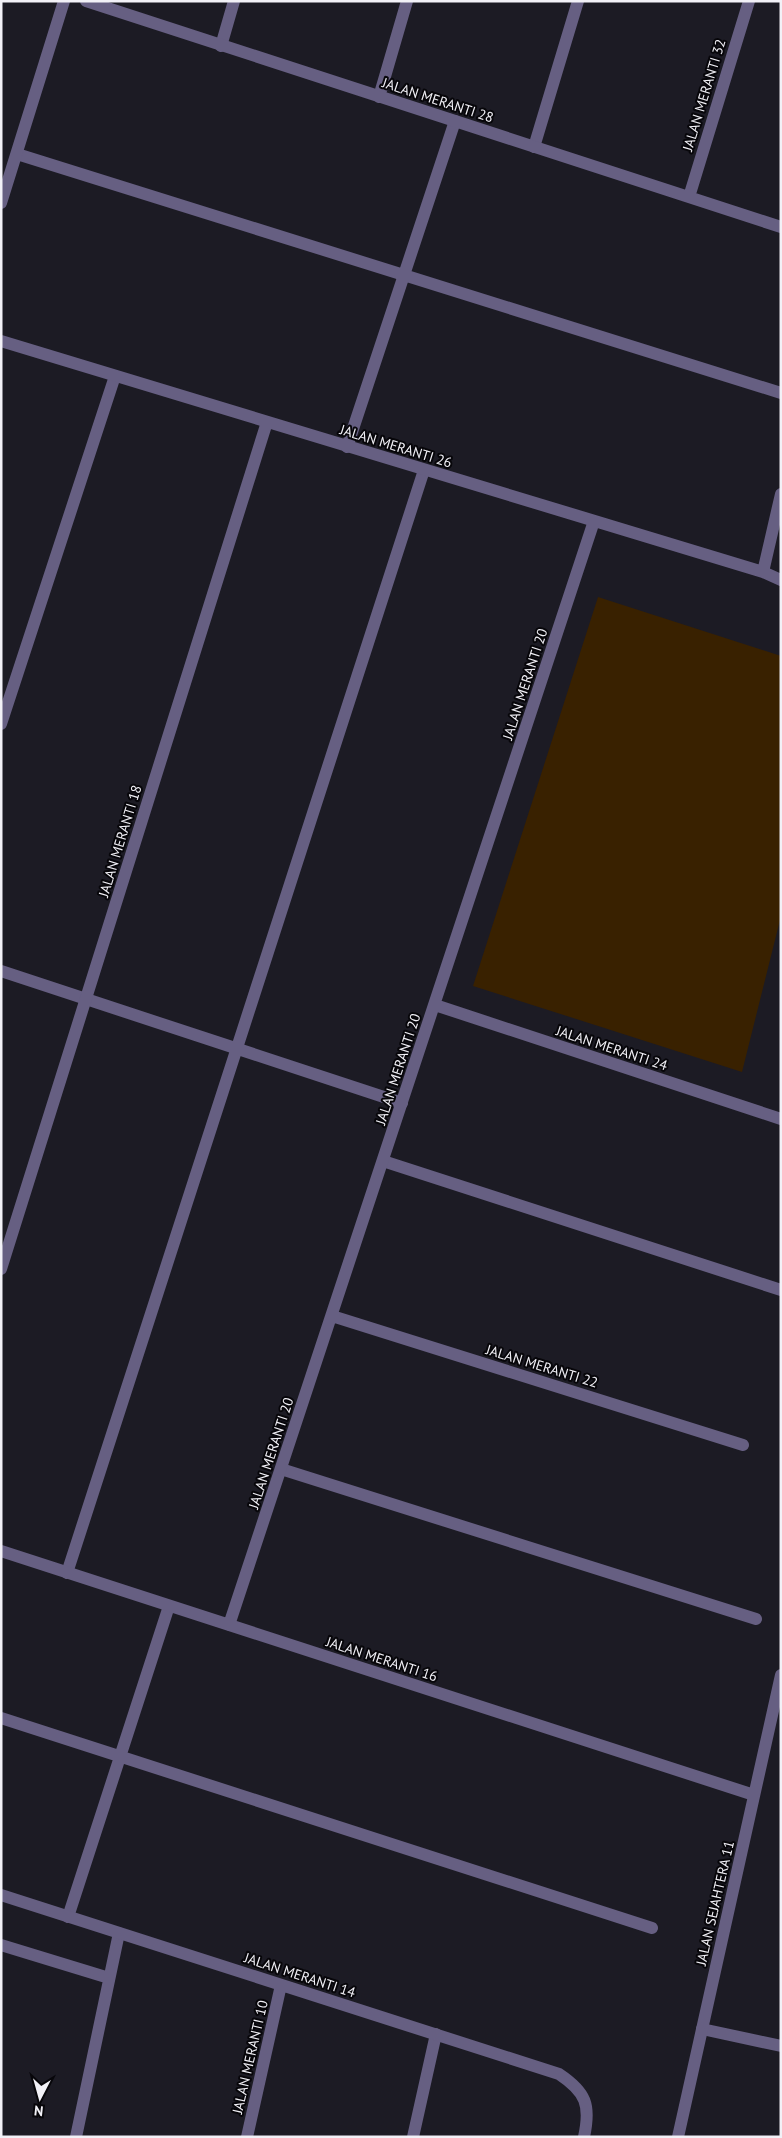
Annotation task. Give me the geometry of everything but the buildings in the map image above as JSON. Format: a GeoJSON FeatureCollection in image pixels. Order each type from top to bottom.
{"type":"FeatureCollection","features":[{"type":"Feature","properties":{"kind":"street"},"geometry":{"type":"LineString","coordinates":[[1,204],[64,1]]}},
{"type":"Feature","properties":{"kind":"street","name":"JALAN MERANTI 28"},"geometry":{"type":"LineString","coordinates":[[86,1],[781,227]]}},
{"type":"Feature","properties":{"kind":"street"},"geometry":{"type":"LineString","coordinates":[[221,46],[234,1]]}},
{"type":"Feature","properties":{"kind":"street"},"geometry":{"type":"LineString","coordinates":[[379,97],[407,1]]}},
{"type":"Feature","properties":{"kind":"street"},"geometry":{"type":"LineString","coordinates":[[534,147],[578,1]]}},
{"type":"Feature","properties":{"kind":"street","name":"JALAN MERANTI 32"},"geometry":{"type":"LineString","coordinates":[[689,197],[748,1]]}},
{"type":"Feature","properties":{"kind":"street"},"geometry":{"type":"LineString","coordinates":[[347,447],[455,121]]}},
{"type":"Feature","properties":{"kind":"street"},"geometry":{"type":"LineString","coordinates":[[17,154],[781,393]]}},
{"type":"Feature","properties":{"kind":"street","name":"JALAN MERANTI 26"},"geometry":{"type":"LineString","coordinates":[[1,341],[763,572],[781,580]]}},
{"type":"Feature","properties":{"kind":"street"},"geometry":{"type":"LineString","coordinates":[[1,724],[115,376]]}},
{"type":"Feature","properties":{"kind":"street","name":"JALAN MERANTI 18"},"geometry":{"type":"LineString","coordinates":[[1,1269],[267,422]]}},
{"type":"Feature","properties":{"kind":"street"},"geometry":{"type":"LineString","coordinates":[[67,1572],[424,470]]}},
{"type":"Feature","properties":{"kind":"street"},"geometry":{"type":"LineString","coordinates":[[763,572],[781,494]]}},
{"type":"Feature","properties":{"kind":"street","name":"JALAN MERANTI 20"},"geometry":{"type":"LineString","coordinates":[[229,1625],[594,521]]}},
{"type":"Feature","properties":{"kind":"street"},"geometry":{"type":"LineString","coordinates":[[1,971],[402,1103]]}},
{"type":"Feature","properties":{"kind":"street","name":"JALAN MERANTI 24"},"geometry":{"type":"LineString","coordinates":[[435,1005],[781,1119]]}},
{"type":"Feature","properties":{"kind":"street"},"geometry":{"type":"LineString","coordinates":[[383,1161],[781,1290]]}},
{"type":"Feature","properties":{"kind":"street","name":"JALAN MERANTI 22"},"geometry":{"type":"LineString","coordinates":[[332,1316],[743,1446]]}},
{"type":"Feature","properties":{"kind":"street"},"geometry":{"type":"LineString","coordinates":[[281,1469],[756,1619]]}},
{"type":"Feature","properties":{"kind":"street","name":"JALAN MERANTI 16"},"geometry":{"type":"LineString","coordinates":[[1,1551],[754,1795]]}},
{"type":"Feature","properties":{"kind":"street"},"geometry":{"type":"LineString","coordinates":[[68,1916],[169,1606]]}},
{"type":"Feature","properties":{"kind":"street","name":"JALAN SEJAHTERA 11"},"geometry":{"type":"LineString","coordinates":[[678,2137],[781,1675]]}},
{"type":"Feature","properties":{"kind":"street"},"geometry":{"type":"LineString","coordinates":[[1,1718],[652,1928]]}},
{"type":"Feature","properties":{"kind":"street","name":"JALAN MERANTI 14"},"geometry":{"type":"LineString","coordinates":[[1,1895],[559,2074],[572,2082],[583,2094],[586,2110],[584,2137]]}},
{"type":"Feature","properties":{"kind":"street"},"geometry":{"type":"LineString","coordinates":[[76,2137],[119,1932]]}},
{"type":"Feature","properties":{"kind":"street"},"geometry":{"type":"LineString","coordinates":[[1,1945],[109,1978]]}},
{"type":"Feature","properties":{"kind":"street","name":"JALAN MERANTI 10"},"geometry":{"type":"LineString","coordinates":[[247,2137],[281,1985]]}},
{"type":"Feature","properties":{"kind":"street"},"geometry":{"type":"LineString","coordinates":[[702,2029],[781,2046]]}},
{"type":"Feature","properties":{"kind":"street"},"geometry":{"type":"LineString","coordinates":[[413,2137],[436,2034]]}},
{"type":"Feature","properties":{"kind":"shaded area"},"geometry":{"type":"Polygon","coordinates":[[[598,597],[781,656],[781,916],[742,1072],[473,986],[598,597]]]}}]}
